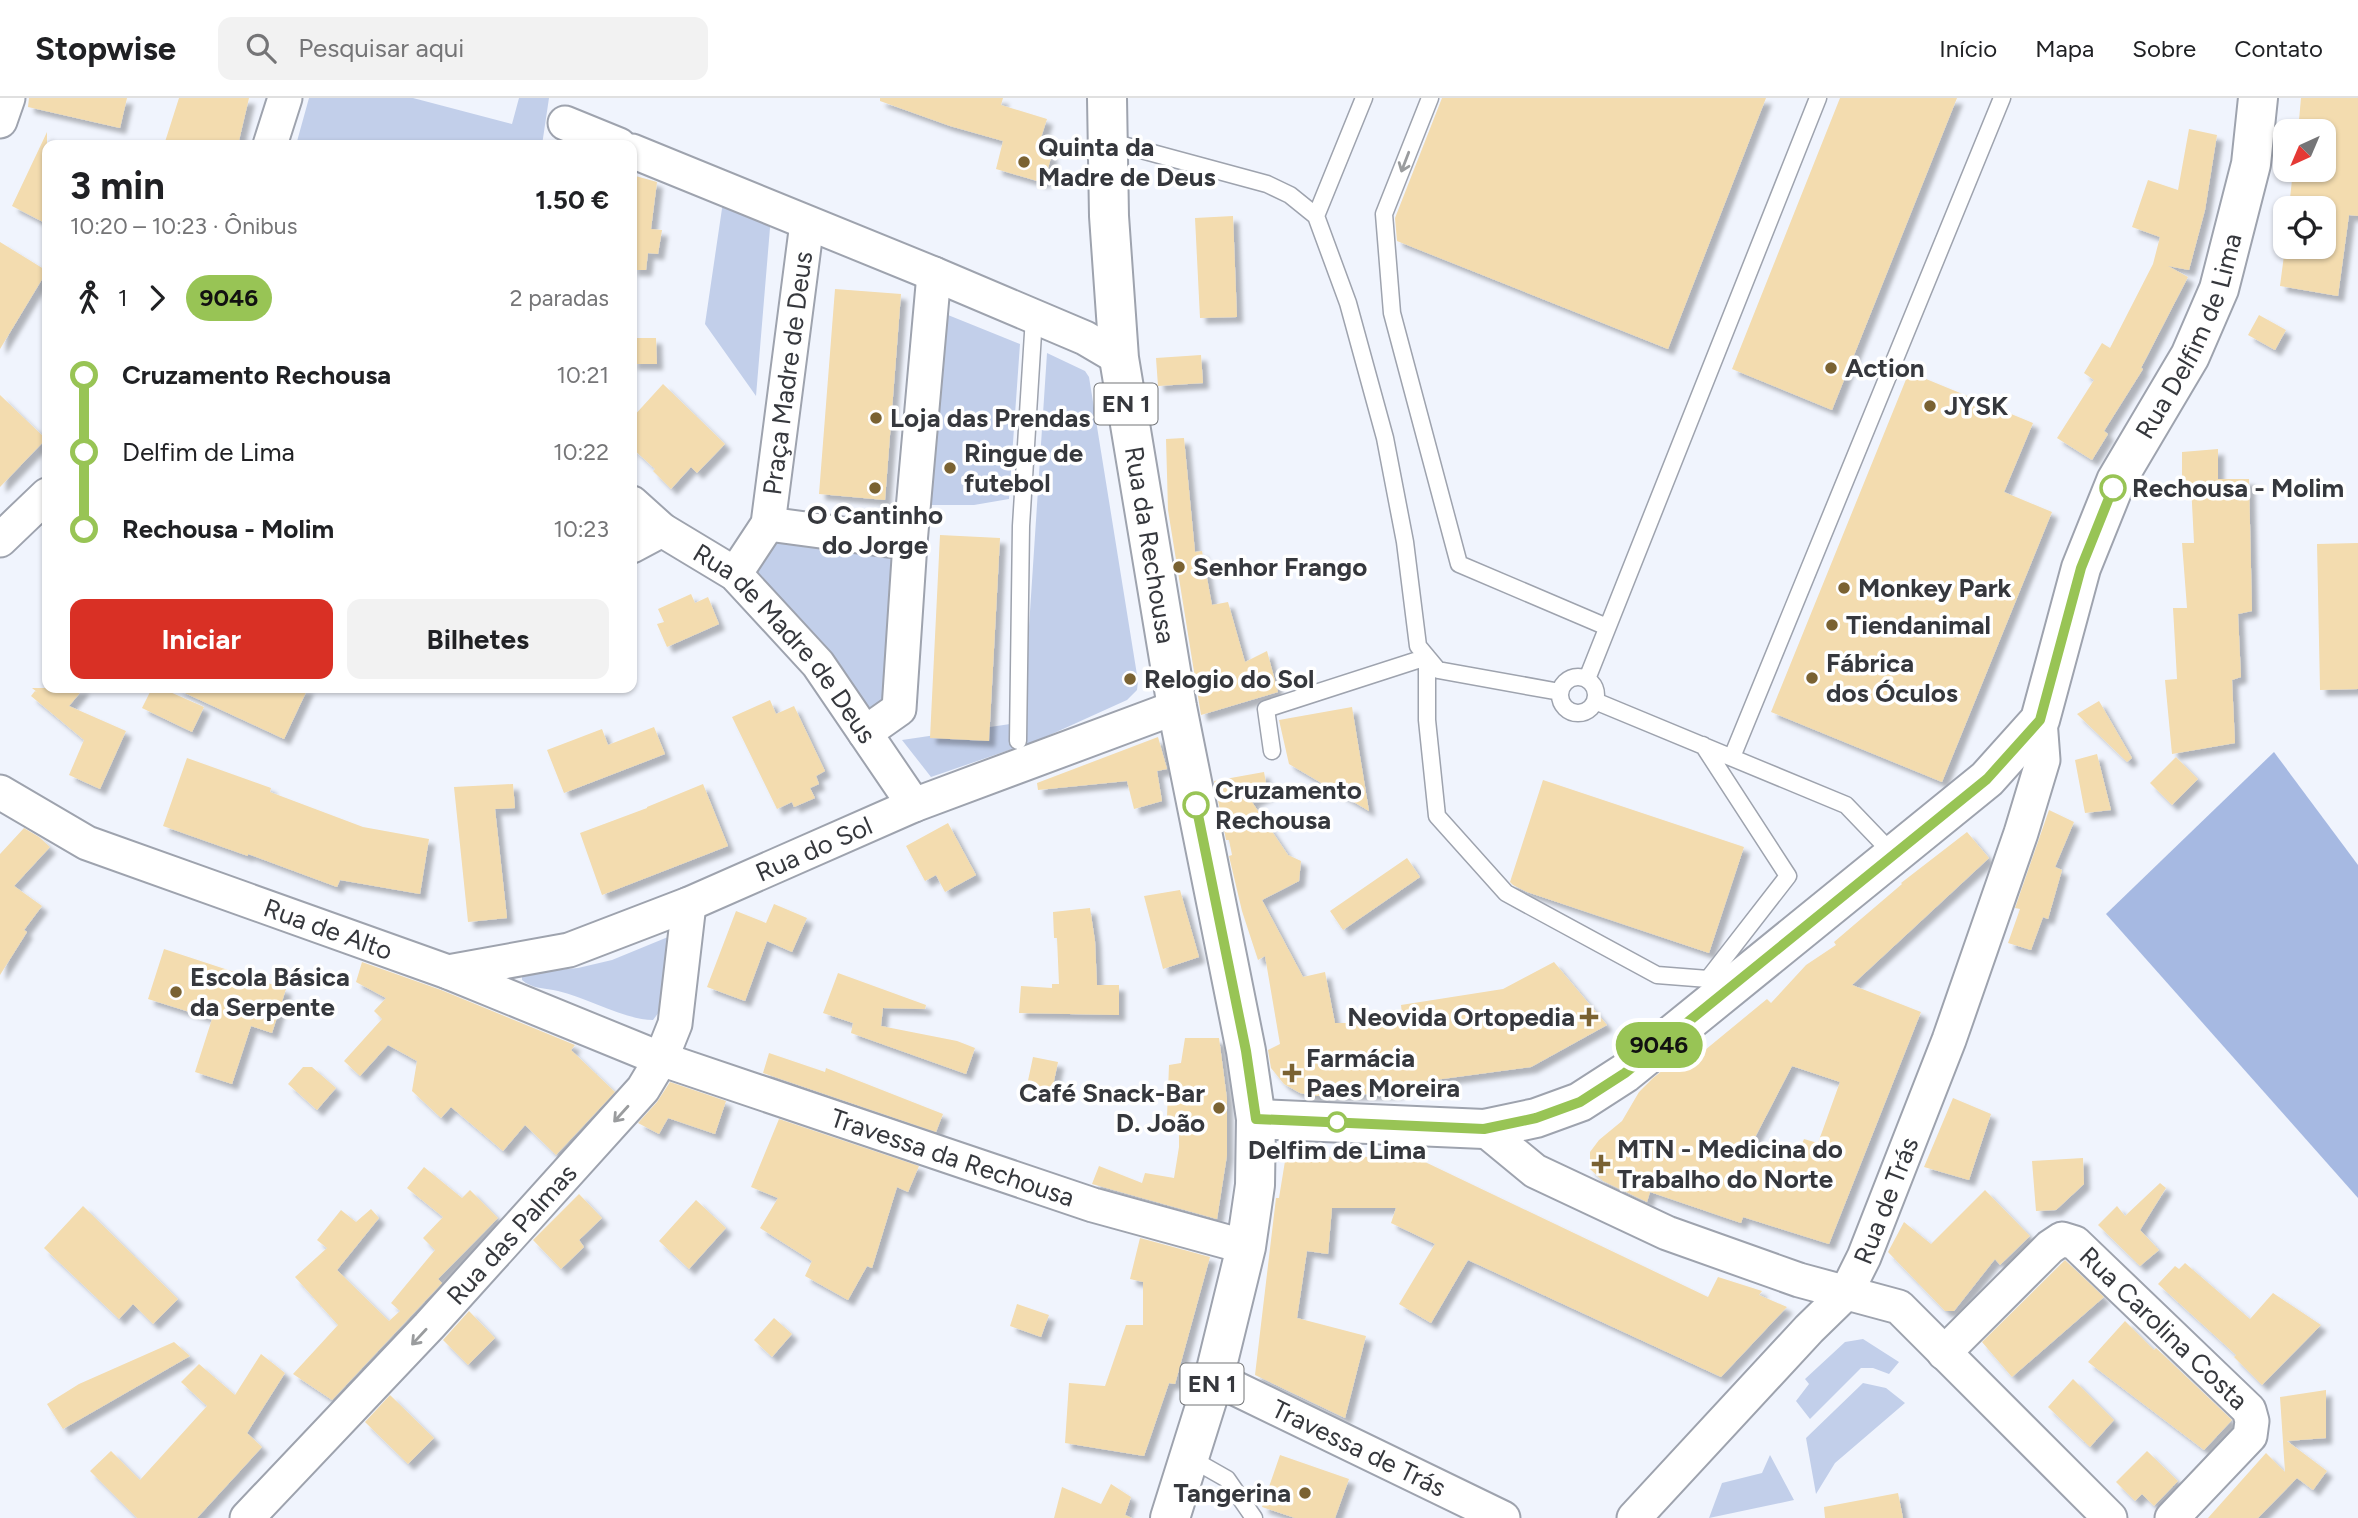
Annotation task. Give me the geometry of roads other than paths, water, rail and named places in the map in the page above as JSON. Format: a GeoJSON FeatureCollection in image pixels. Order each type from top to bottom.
{"type":"FeatureCollection","features":[{"type":"Feature","properties":{"kind":"main road","name":"Rua da Rechousa"},"geometry":{"type":"LineString","coordinates":[[1107,98],[1109,216],[1119,358],[1177,707],[1246,1051],[1256,1119],[1255,1185],[1246,1247],[1214,1378],[1170,1518]]}},
{"type":"Feature","properties":{"kind":"main road","name":"Rua Delfim de Lima"},"geometry":{"type":"LineString","coordinates":[[1256,1119],[1484,1129],[1536,1118],[1580,1102],[1625,1073],[1987,779],[2040,720],[2081,568],[2116,481],[2190,356],[2219,289],[2252,164],[2258,98]]}},
{"type":"Feature","properties":{"kind":"street"},"geometry":{"type":"LineString","coordinates":[[0,121],[8,98]]}},
{"type":"Feature","properties":{"kind":"street"},"geometry":{"type":"LineString","coordinates":[[272,140],[285,98]]}},
{"type":"Feature","properties":{"kind":"street"},"geometry":{"type":"LineString","coordinates":[[565,122],[607,140]]}},
{"type":"Feature","properties":{"kind":"street","name":"Praça Madre de Deus"},"geometry":{"type":"LineString","coordinates":[[637,152],[1085,338],[1119,358]]}},
{"type":"Feature","properties":{"kind":"street","name":"Praça Madre de Deus"},"geometry":{"type":"LineString","coordinates":[[736,574],[768,524],[807,223]]}},
{"type":"Feature","properties":{"kind":"street"},"geometry":{"type":"LineString","coordinates":[[865,733],[899,709],[910,543],[934,274]]}},
{"type":"Feature","properties":{"kind":"street"},"geometry":{"type":"LineString","coordinates":[[0,540],[42,500]]}},
{"type":"Feature","properties":{"kind":"street","name":"Rua de Madre de Deus"},"geometry":{"type":"LineString","coordinates":[[637,508],[662,530],[736,574],[818,664],[914,805]]}},
{"type":"Feature","properties":{"kind":"street","name":"Praça Madre de Deus"},"geometry":{"type":"LineString","coordinates":[[768,524],[910,543]]}},
{"type":"Feature","properties":{"kind":"street"},"geometry":{"type":"LineString","coordinates":[[637,543],[662,530]]}},
{"type":"Feature","properties":{"kind":"street","name":"Rua do Sol"},"geometry":{"type":"LineString","coordinates":[[448,972],[569,950],[689,904],[914,805],[1177,707]]}},
{"type":"Feature","properties":{"kind":"street","name":"Rua de Trás"},"geometry":{"type":"LineString","coordinates":[[1634,1518],[1846,1293],[1864,1257],[1949,1040],[2025,816],[2043,760],[2040,720]]}},
{"type":"Feature","properties":{"kind":"street"},"geometry":{"type":"LineString","coordinates":[[1987,779],[2009,793],[2025,816]]}},
{"type":"Feature","properties":{"kind":"street","name":"Rua de Alto"},"geometry":{"type":"LineString","coordinates":[[0,792],[87,843],[448,972],[661,1059]]}},
{"type":"Feature","properties":{"kind":"street","name":"Rua das Palmas"},"geometry":{"type":"LineString","coordinates":[[247,1518],[429,1326],[643,1089],[661,1059],[675,1024],[689,904]]}},
{"type":"Feature","properties":{"kind":"street","name":"Travessa da Rechousa"},"geometry":{"type":"LineString","coordinates":[[661,1059],[1093,1205],[1246,1247]]}},
{"type":"Feature","properties":{"kind":"street"},"geometry":{"type":"LineString","coordinates":[[1484,1129],[1535,1171],[1667,1233],[1799,1280],[1899,1307],[2110,1518]]}},
{"type":"Feature","properties":{"kind":"street","name":"Rua Carolina Costa"},"geometry":{"type":"LineString","coordinates":[[1944,1353],[2050,1247],[2062,1239],[2075,1243],[2249,1410],[2252,1421],[2250,1436],[2172,1518]]}},
{"type":"Feature","properties":{"kind":"street","name":"Travessa de Trás"},"geometry":{"type":"LineString","coordinates":[[1214,1378],[1503,1518]]}},
{"type":"Feature","properties":{"kind":"lane"},"geometry":{"type":"LineString","coordinates":[[1315,216],[1364,98]]}},
{"type":"Feature","properties":{"kind":"lane"},"geometry":{"type":"LineString","coordinates":[[1430,98],[1384,214],[1392,313],[1459,564],[1607,627]]}},
{"type":"Feature","properties":{"kind":"lane"},"geometry":{"type":"LineString","coordinates":[[1587,679],[1818,98]]}},
{"type":"Feature","properties":{"kind":"lane"},"geometry":{"type":"LineString","coordinates":[[1732,757],[2002,98]]}},
{"type":"Feature","properties":{"kind":"lane"},"geometry":{"type":"LineString","coordinates":[[1108,141],[1267,184],[1290,195],[1315,216],[1348,303],[1385,438],[1405,542],[1418,646],[1438,670],[1560,692]]}},
{"type":"Feature","properties":{"kind":"lane"},"geometry":{"type":"LineString","coordinates":[[1018,741],[1021,526],[1034,317]]}},
{"type":"Feature","properties":{"kind":"lane"},"geometry":{"type":"LineString","coordinates":[[1427,656],[1427,720],[1437,816],[1506,892],[1657,975],[1708,979],[1788,876],[1703,745]]}},
{"type":"Feature","properties":{"kind":"lane"},"geometry":{"type":"LineString","coordinates":[[1272,751],[1266,709],[1427,656]]}},
{"type":"Feature","properties":{"kind":"lane"},"geometry":{"type":"LineString","coordinates":[[1581,677],[1587,679],[1595,689],[1595,701],[1588,710],[1572,713],[1562,706],[1560,692],[1569,679],[1581,677]]}},
{"type":"Feature","properties":{"kind":"lane"},"geometry":{"type":"LineString","coordinates":[[1595,701],[1846,805],[1894,855]]}},
{"type":"Feature","properties":{"kind":"lane"},"geometry":{"type":"LineString","coordinates":[[1190,1458],[1227,1479],[1254,1518]]}},
{"type":"Feature","properties":{"kind":"place","name":"Quinta da Madre de Deus"},"geometry":{"type":"Point","coordinates":[1024,162]}},
{"type":"Feature","properties":{"kind":"place","name":"Action"},"geometry":{"type":"Point","coordinates":[1831,368]}},
{"type":"Feature","properties":{"kind":"place","name":"JYSK"},"geometry":{"type":"Point","coordinates":[1930,406]}},
{"type":"Feature","properties":{"kind":"place","name":"Loja das Prendas"},"geometry":{"type":"Point","coordinates":[876,418]}},
{"type":"Feature","properties":{"kind":"place","name":"Ringue de futebol"},"geometry":{"type":"Point","coordinates":[950,468]}},
{"type":"Feature","properties":{"kind":"place","name":"O Cantinho do Jorge"},"geometry":{"type":"Point","coordinates":[875,488]}},
{"type":"Feature","properties":{"kind":"place","name":"Rechousa - Molim"},"geometry":{"type":"Point","coordinates":[2113,488]}},
{"type":"Feature","properties":{"kind":"place","name":"Senhor Frango"},"geometry":{"type":"Point","coordinates":[1179,567]}},
{"type":"Feature","properties":{"kind":"place","name":"Monkey Park"},"geometry":{"type":"Point","coordinates":[1844,588]}},
{"type":"Feature","properties":{"kind":"place","name":"Tiendanimal"},"geometry":{"type":"Point","coordinates":[1832,625]}},
{"type":"Feature","properties":{"kind":"place","name":"Fábrica dos Óculos"},"geometry":{"type":"Point","coordinates":[1812,678]}},
{"type":"Feature","properties":{"kind":"place","name":"Relogio do Sol"},"geometry":{"type":"Point","coordinates":[1130,679]}},
{"type":"Feature","properties":{"kind":"place","name":"Cruzamento Rechousa"},"geometry":{"type":"Point","coordinates":[1196,805]}},
{"type":"Feature","properties":{"kind":"place","name":"Escola Básica da Serpente"},"geometry":{"type":"Point","coordinates":[176,992]}},
{"type":"Feature","properties":{"kind":"place","name":"Neovida Ortopedia"},"geometry":{"type":"Point","coordinates":[1589,1017]}},
{"type":"Feature","properties":{"kind":"place","name":"Farmácia Paes Moreira"},"geometry":{"type":"Point","coordinates":[1292,1073]}},
{"type":"Feature","properties":{"kind":"place","name":"Café Snack-Bar D. João"},"geometry":{"type":"Point","coordinates":[1219,1108]}},
{"type":"Feature","properties":{"kind":"place","name":"Delfim de Lima"},"geometry":{"type":"Point","coordinates":[1337,1122]}},
{"type":"Feature","properties":{"kind":"place","name":"MTN - Medicina do Trabalho do Norte"},"geometry":{"type":"Point","coordinates":[1601,1164]}},
{"type":"Feature","properties":{"kind":"place","name":"Tangerina"},"geometry":{"type":"Point","coordinates":[1305,1493]}}]}
